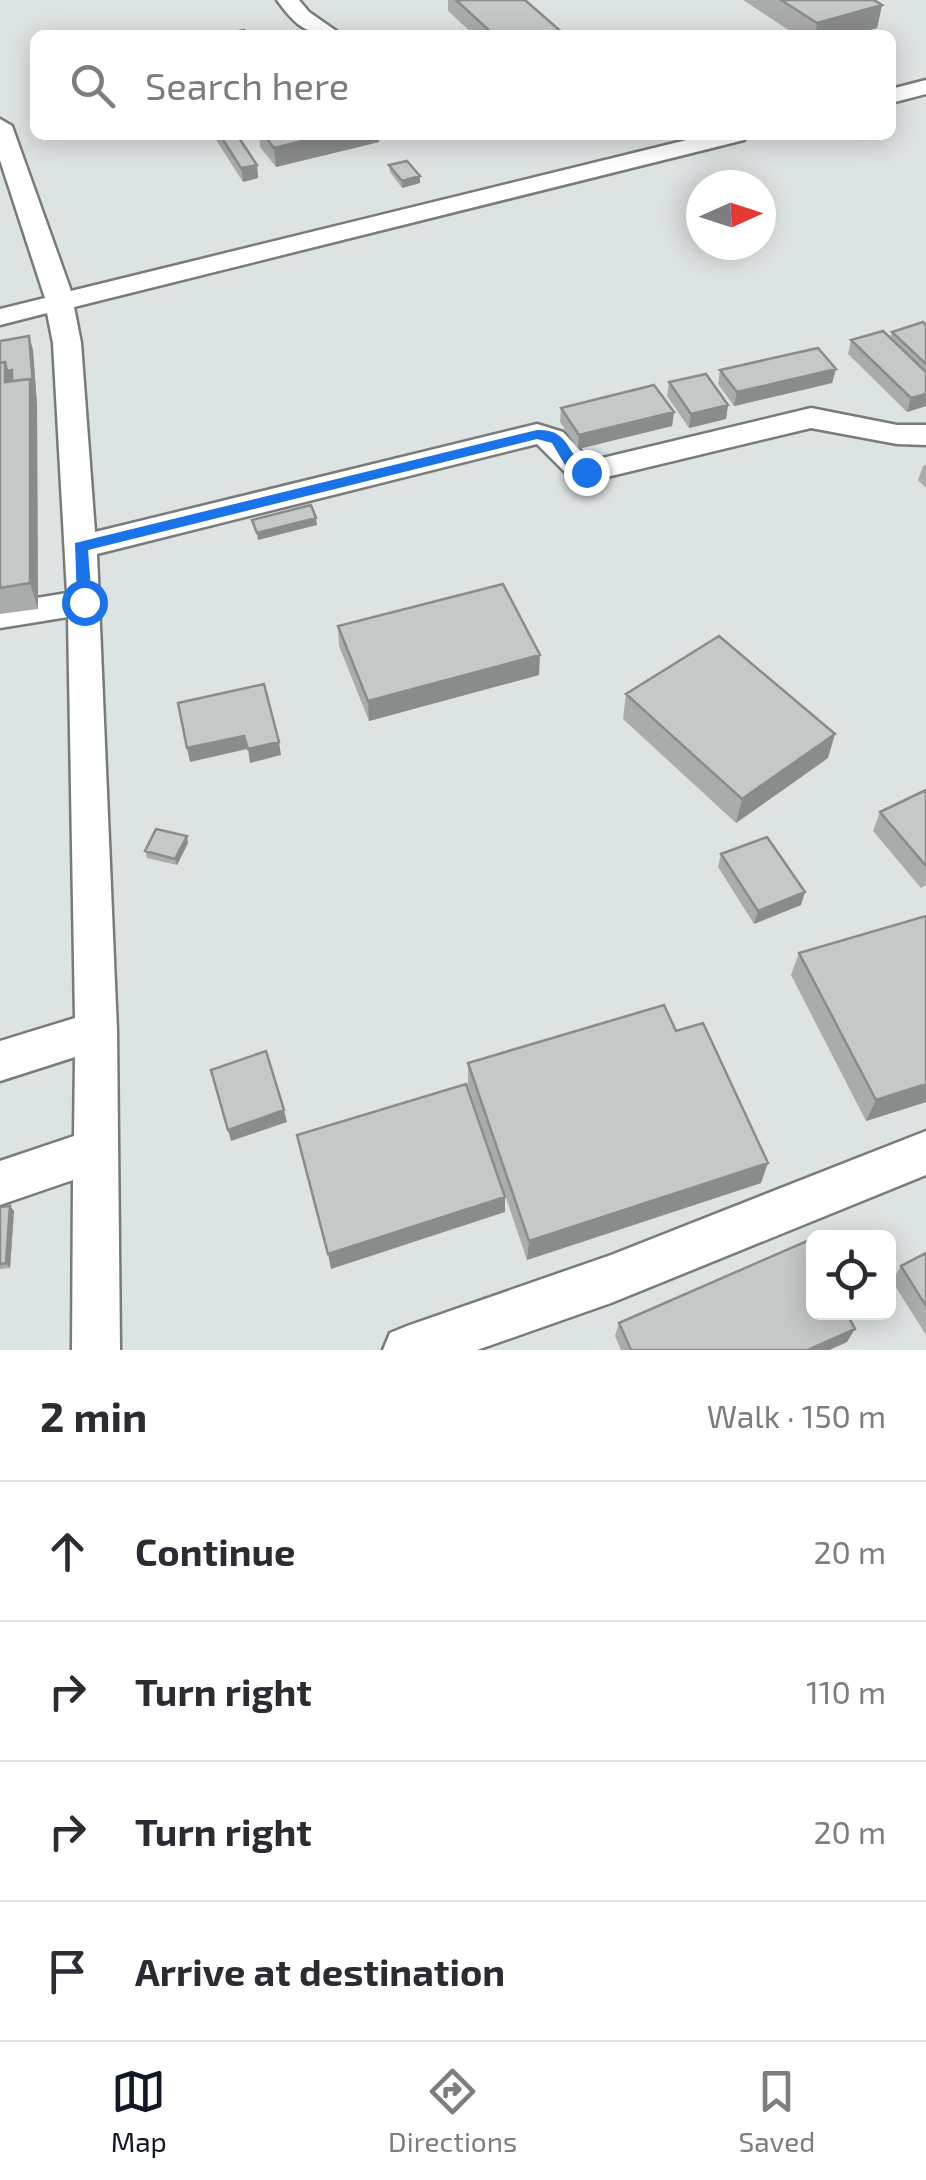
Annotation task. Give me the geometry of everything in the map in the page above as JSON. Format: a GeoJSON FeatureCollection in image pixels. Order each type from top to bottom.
{"type":"FeatureCollection","features":[{"type":"Feature","properties":{"kind":"street"},"geometry":{"type":"LineString","coordinates":[[288,0],[301,18],[322,30]]}},
{"type":"Feature","properties":{"kind":"street"},"geometry":{"type":"LineString","coordinates":[[896,95],[926,87]]}},
{"type":"Feature","properties":{"kind":"street"},"geometry":{"type":"LineString","coordinates":[[0,126],[62,303],[84,602],[96,1032],[96,1350]]}},
{"type":"Feature","properties":{"kind":"street"},"geometry":{"type":"LineString","coordinates":[[0,317],[716,140]]}},
{"type":"Feature","properties":{"kind":"street"},"geometry":{"type":"LineString","coordinates":[[80,547],[537,434],[550,434],[574,467],[586,472],[602,472],[812,418],[897,436],[926,435]]}},
{"type":"Feature","properties":{"kind":"street"},"geometry":{"type":"LineString","coordinates":[[0,616],[84,602]]}},
{"type":"Feature","properties":{"kind":"street"},"geometry":{"type":"LineString","coordinates":[[0,1061],[96,1032]]}},
{"type":"Feature","properties":{"kind":"street"},"geometry":{"type":"LineString","coordinates":[[0,1184],[95,1151]]}},
{"type":"Feature","properties":{"kind":"street"},"geometry":{"type":"LineString","coordinates":[[407,1350],[611,1279],[926,1153]]}},
{"type":"Feature","properties":{"kind":"building"},"geometry":{"type":"Polygon","coordinates":[[[456,0],[525,0],[559,30],[489,30],[456,0]]]}},
{"type":"Feature","properties":{"kind":"building"},"geometry":{"type":"Polygon","coordinates":[[[781,0],[874,0],[882,5],[817,23],[781,0]]]}},
{"type":"Feature","properties":{"kind":"building"},"geometry":{"type":"Polygon","coordinates":[[[223,140],[240,140],[257,165],[241,168],[223,140]]]}},
{"type":"Feature","properties":{"kind":"building"},"geometry":{"type":"Polygon","coordinates":[[[268,140],[306,140],[274,148],[268,140]]]}},
{"type":"Feature","properties":{"kind":"building"},"geometry":{"type":"Polygon","coordinates":[[[407,161],[420,176],[402,181],[389,165],[407,161]]]}},
{"type":"Feature","properties":{"kind":"building"},"geometry":{"type":"Polygon","coordinates":[[[923,322],[926,325],[926,364],[892,332],[923,322]]]}},
{"type":"Feature","properties":{"kind":"building"},"geometry":{"type":"Polygon","coordinates":[[[883,331],[926,372],[926,394],[911,398],[851,340],[883,331]]]}},
{"type":"Feature","properties":{"kind":"building"},"geometry":{"type":"Polygon","coordinates":[[[29,336],[33,384],[30,379],[12,381],[12,370],[7,371],[5,362],[0,363],[0,341],[29,336]]]}},
{"type":"Feature","properties":{"kind":"building"},"geometry":{"type":"Polygon","coordinates":[[[818,348],[836,369],[737,392],[720,370],[818,348]]]}},
{"type":"Feature","properties":{"kind":"building"},"geometry":{"type":"Polygon","coordinates":[[[5,362],[5,382],[30,379],[30,583],[0,588],[0,363],[5,362]]]}},
{"type":"Feature","properties":{"kind":"building"},"geometry":{"type":"Polygon","coordinates":[[[706,374],[728,405],[691,414],[669,382],[706,374]]]}},
{"type":"Feature","properties":{"kind":"building"},"geometry":{"type":"Polygon","coordinates":[[[654,385],[674,412],[579,435],[561,408],[654,385]]]}},
{"type":"Feature","properties":{"kind":"building"},"geometry":{"type":"Polygon","coordinates":[[[311,505],[316,518],[257,533],[252,520],[311,505]]]}},
{"type":"Feature","properties":{"kind":"building"},"geometry":{"type":"Polygon","coordinates":[[[503,584],[540,655],[368,701],[338,626],[503,584]]]}},
{"type":"Feature","properties":{"kind":"building"},"geometry":{"type":"Polygon","coordinates":[[[719,636],[835,734],[742,799],[626,694],[719,636]]]}},
{"type":"Feature","properties":{"kind":"building"},"geometry":{"type":"Polygon","coordinates":[[[264,684],[279,742],[248,749],[244,736],[187,748],[178,703],[264,684]]]}},
{"type":"Feature","properties":{"kind":"building"},"geometry":{"type":"Polygon","coordinates":[[[926,790],[926,866],[880,812],[926,790]]]}},
{"type":"Feature","properties":{"kind":"building"},"geometry":{"type":"Polygon","coordinates":[[[156,829],[187,836],[175,859],[145,851],[156,829]]]}},
{"type":"Feature","properties":{"kind":"building"},"geometry":{"type":"Polygon","coordinates":[[[767,837],[805,892],[758,911],[721,854],[767,837]]]}},
{"type":"Feature","properties":{"kind":"building"},"geometry":{"type":"Polygon","coordinates":[[[926,916],[926,1084],[876,1100],[799,953],[926,916]]]}},
{"type":"Feature","properties":{"kind":"building"},"geometry":{"type":"Polygon","coordinates":[[[664,1005],[676,1031],[703,1023],[768,1163],[529,1241],[468,1063],[664,1005]]]}},
{"type":"Feature","properties":{"kind":"building"},"geometry":{"type":"Polygon","coordinates":[[[266,1051],[284,1110],[228,1130],[211,1070],[266,1051]]]}},
{"type":"Feature","properties":{"kind":"building"},"geometry":{"type":"Polygon","coordinates":[[[466,1084],[505,1197],[328,1254],[297,1135],[466,1084]]]}},
{"type":"Feature","properties":{"kind":"building"},"geometry":{"type":"Polygon","coordinates":[[[10,1206],[6,1263],[0,1264],[0,1207],[10,1206]]]}},
{"type":"Feature","properties":{"kind":"building"},"geometry":{"type":"Polygon","coordinates":[[[806,1241],[806,1320],[850,1320],[855,1329],[808,1350],[631,1350],[619,1323],[806,1241]]]}},
{"type":"Feature","properties":{"kind":"building"},"geometry":{"type":"Polygon","coordinates":[[[926,1253],[926,1306],[901,1266],[926,1253]]]}},
{"type":"Feature","properties":{"kind":"route"},"geometry":{"type":"LineString","coordinates":[[84,602],[80,547],[537,434],[550,434],[574,467],[586,472]]}}]}
